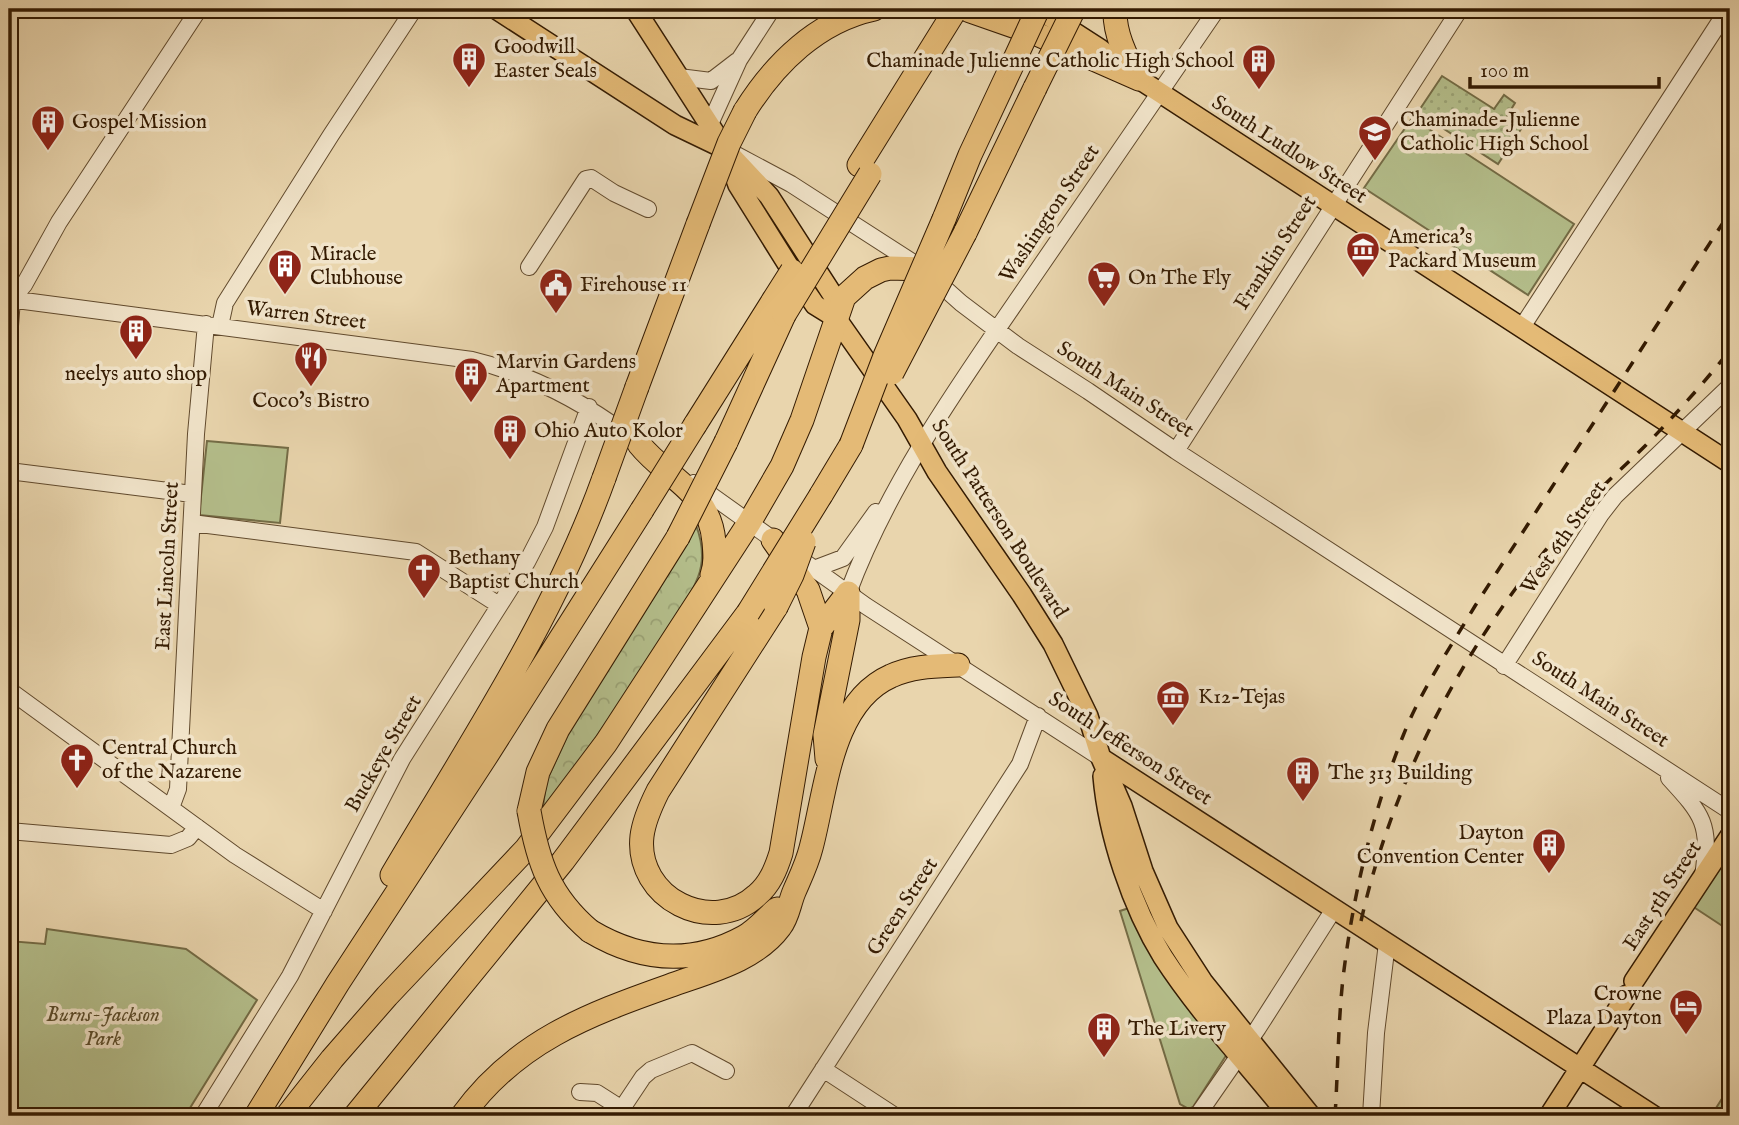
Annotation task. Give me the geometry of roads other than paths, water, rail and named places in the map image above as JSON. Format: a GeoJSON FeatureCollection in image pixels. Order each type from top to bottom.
{"type":"FeatureCollection","features":[{"type":"Feature","properties":{"kind":"highway"},"geometry":{"type":"LineString","coordinates":[[365,943],[382,891],[522,656],[552,600],[588,522],[698,224],[729,143],[745,111],[775,70],[810,38],[838,21],[874,9]]}},
{"type":"Feature","properties":{"kind":"highway"},"geometry":{"type":"LineString","coordinates":[[851,445],[885,356],[970,155],[1038,9]]}},
{"type":"Feature","properties":{"kind":"highway"},"geometry":{"type":"LineString","coordinates":[[355,1116],[563,861],[748,613],[851,445],[909,342],[1074,9]]}},
{"type":"Feature","properties":{"kind":"highway"},"geometry":{"type":"LineString","coordinates":[[1115,9],[1114,21],[1119,40],[1139,79]]}},
{"type":"Feature","properties":{"kind":"highway"},"geometry":{"type":"LineString","coordinates":[[256,1116],[338,983],[485,758],[695,425],[779,308],[864,169],[923,62],[963,10],[1039,35],[1139,79]]}},
{"type":"Feature","properties":{"kind":"highway"},"geometry":{"type":"LineString","coordinates":[[287,1116],[377,1007],[526,849],[606,743],[749,523],[782,466],[796,436],[845,297],[865,278],[890,268],[923,269]]}},
{"type":"Feature","properties":{"kind":"highway"},"geometry":{"type":"LineString","coordinates":[[779,308],[726,442],[678,537],[558,729],[538,772],[529,811],[538,856],[548,881],[569,912],[590,931],[624,949],[667,957],[707,953],[746,936],[793,894]]}},
{"type":"Feature","properties":{"kind":"highway"},"geometry":{"type":"LineString","coordinates":[[639,444],[651,459],[688,488],[708,514],[714,534],[715,560],[709,585]]}},
{"type":"Feature","properties":{"kind":"highway"},"geometry":{"type":"LineString","coordinates":[[821,495],[792,576],[776,607],[658,790],[645,821],[642,854],[649,875],[663,894],[686,909],[718,913],[745,904],[768,884],[781,853],[821,628],[848,593]]}},
{"type":"Feature","properties":{"kind":"highway"},"geometry":{"type":"LineString","coordinates":[[773,540],[808,590],[821,628]]}},
{"type":"Feature","properties":{"kind":"highway"},"geometry":{"type":"LineString","coordinates":[[828,769],[825,735],[848,620],[848,593]]}},
{"type":"Feature","properties":{"kind":"highway"},"geometry":{"type":"LineString","coordinates":[[462,1116],[509,1065],[553,1033],[594,1013],[733,962],[759,947],[780,927],[789,910],[811,849],[828,769],[850,715],[876,685],[891,676],[910,669],[958,665]]}},
{"type":"Feature","properties":{"kind":"highway"},"geometry":{"type":"LineString","coordinates":[[374,1116],[430,1025]]}},
{"type":"Feature","properties":{"kind":"main road","name":"South Main Street"},"geometry":{"type":"LineString","coordinates":[[496,9],[668,120],[725,149]]}},
{"type":"Feature","properties":{"kind":"main road","name":"South Patterson Boulevard"},"geometry":{"type":"LineString","coordinates":[[635,9],[725,149],[738,185],[793,273],[815,305],[836,318],[907,419],[937,472],[1053,644],[1086,708],[1101,758],[1128,823],[1153,898],[1185,958],[1289,1116]]}},
{"type":"Feature","properties":{"kind":"main road","name":"South Ludlow Street"},"geometry":{"type":"LineString","coordinates":[[1038,9],[1332,206],[1730,463]]}},
{"type":"Feature","properties":{"kind":"main road","name":"South Patterson Boulevard"},"geometry":{"type":"LineString","coordinates":[[1101,758],[1105,800],[1130,888],[1158,947],[1178,978],[1311,1116]]}},
{"type":"Feature","properties":{"kind":"main road","name":"South Jefferson Street"},"geometry":{"type":"LineString","coordinates":[[1101,758],[1654,1116]]}},
{"type":"Feature","properties":{"kind":"main road"},"geometry":{"type":"LineString","coordinates":[[1128,823],[1137,807],[1160,796]]}},
{"type":"Feature","properties":{"kind":"main road","name":"East 5th Street"},"geometry":{"type":"LineString","coordinates":[[1549,1116],[1730,836]]}},
{"type":"Feature","properties":{"kind":"street"},"geometry":{"type":"LineString","coordinates":[[9,339],[10,299],[24,285],[59,222],[200,9]]}},
{"type":"Feature","properties":{"kind":"street","name":"East Lincoln Street"},"geometry":{"type":"LineString","coordinates":[[171,808],[178,789],[192,494],[213,325],[345,113],[414,9]]}},
{"type":"Feature","properties":{"kind":"street"},"geometry":{"type":"LineString","coordinates":[[710,124],[739,60],[772,9]]}},
{"type":"Feature","properties":{"kind":"street","name":"Washington Street"},"geometry":{"type":"LineString","coordinates":[[894,492],[939,414],[1217,9]]}},
{"type":"Feature","properties":{"kind":"street","name":"Franklin Street"},"geometry":{"type":"LineString","coordinates":[[1175,451],[1460,9]]}},
{"type":"Feature","properties":{"kind":"street"},"geometry":{"type":"LineString","coordinates":[[1522,327],[1728,9]]}},
{"type":"Feature","properties":{"kind":"street"},"geometry":{"type":"LineString","coordinates":[[679,76],[711,81],[739,60]]}},
{"type":"Feature","properties":{"kind":"street","name":"South Main Street"},"geometry":{"type":"LineString","coordinates":[[725,149],[791,184],[923,269],[1036,359],[1730,811]]}},
{"type":"Feature","properties":{"kind":"street"},"geometry":{"type":"LineString","coordinates":[[529,267],[586,179],[590,178],[648,209]]}},
{"type":"Feature","properties":{"kind":"street","name":"Warren Street"},"geometry":{"type":"LineString","coordinates":[[10,299],[472,360],[529,377],[589,407]]}},
{"type":"Feature","properties":{"kind":"street","name":"West 6th Street"},"geometry":{"type":"LineString","coordinates":[[1504,666],[1615,496],[1730,386]]}},
{"type":"Feature","properties":{"kind":"street","name":"South Jefferson Street"},"geometry":{"type":"LineString","coordinates":[[589,407],[848,593],[1101,758]]}},
{"type":"Feature","properties":{"kind":"street","name":"Buckeye Street"},"geometry":{"type":"LineString","coordinates":[[203,1116],[274,1004],[397,768],[527,562],[540,537],[589,407]]}},
{"type":"Feature","properties":{"kind":"street"},"geometry":{"type":"LineString","coordinates":[[9,471],[192,494]]}},
{"type":"Feature","properties":{"kind":"street"},"geometry":{"type":"LineString","coordinates":[[814,569],[843,558],[872,517],[894,492]]}},
{"type":"Feature","properties":{"kind":"street"},"geometry":{"type":"LineString","coordinates":[[848,593],[856,570],[894,492]]}},
{"type":"Feature","properties":{"kind":"street"},"geometry":{"type":"LineString","coordinates":[[192,523],[416,552],[499,605]]}},
{"type":"Feature","properties":{"kind":"street"},"geometry":{"type":"LineString","coordinates":[[9,690],[235,855],[324,911]]}},
{"type":"Feature","properties":{"kind":"street","name":"Green Street"},"geometry":{"type":"LineString","coordinates":[[793,1116],[1020,764],[1038,716]]}},
{"type":"Feature","properties":{"kind":"street"},"geometry":{"type":"LineString","coordinates":[[1653,761],[1687,798],[1705,826],[1707,845],[1702,877]]}},
{"type":"Feature","properties":{"kind":"street"},"geometry":{"type":"LineString","coordinates":[[9,831],[171,845],[188,838],[197,827]]}},
{"type":"Feature","properties":{"kind":"street"},"geometry":{"type":"LineString","coordinates":[[1198,1116],[1334,909]]}},
{"type":"Feature","properties":{"kind":"street"},"geometry":{"type":"LineString","coordinates":[[1371,1116],[1376,1032],[1387,943]]}},
{"type":"Feature","properties":{"kind":"street"},"geometry":{"type":"LineString","coordinates":[[580,1092],[597,1093],[624,1114],[643,1077],[651,1070],[692,1053],[726,1071]]}},
{"type":"Feature","properties":{"kind":"street"},"geometry":{"type":"LineString","coordinates":[[823,1069],[895,1116]]}},
{"type":"Feature","properties":{"kind":"railway"},"geometry":{"type":"LineString","coordinates":[[1335,1116],[1341,995],[1352,916],[1373,825],[1410,719],[1475,606],[1730,212]]}},
{"type":"Feature","properties":{"kind":"railway"},"geometry":{"type":"LineString","coordinates":[[1361,921],[1376,863],[1419,752],[1476,647],[1509,597],[1546,550],[1592,497],[1668,422],[1730,350]]}},
{"type":"Feature","properties":{"kind":"place","name":"Goodwill Easter Seals"},"geometry":{"type":"Point","coordinates":[469,89]}},
{"type":"Feature","properties":{"kind":"place","name":"Chaminade Julienne Catholic High School"},"geometry":{"type":"Point","coordinates":[1259,91]}},
{"type":"Feature","properties":{"kind":"place","name":"Gospel Mission"},"geometry":{"type":"Point","coordinates":[48,152]}},
{"type":"Feature","properties":{"kind":"place","name":"Chaminade-Julienne Catholic High School"},"geometry":{"type":"Point","coordinates":[1375,162]}},
{"type":"Feature","properties":{"kind":"place","name":"America's Packard Museum"},"geometry":{"type":"Point","coordinates":[1363,279]}},
{"type":"Feature","properties":{"kind":"place","name":"Miracle Clubhouse"},"geometry":{"type":"Point","coordinates":[285,296]}},
{"type":"Feature","properties":{"kind":"place","name":"On The Fly"},"geometry":{"type":"Point","coordinates":[1104,308]}},
{"type":"Feature","properties":{"kind":"place","name":"Firehouse 11"},"geometry":{"type":"Point","coordinates":[556,315]}},
{"type":"Feature","properties":{"kind":"place","name":"neelys auto shop"},"geometry":{"type":"Point","coordinates":[136,361]}},
{"type":"Feature","properties":{"kind":"place","name":"Coco's Bistro"},"geometry":{"type":"Point","coordinates":[311,388]}},
{"type":"Feature","properties":{"kind":"place","name":"Marvin Gardens Apartment"},"geometry":{"type":"Point","coordinates":[471,404]}},
{"type":"Feature","properties":{"kind":"place","name":"Ohio Auto Kolor"},"geometry":{"type":"Point","coordinates":[510,461]}},
{"type":"Feature","properties":{"kind":"place","name":"Bethany Baptist Church"},"geometry":{"type":"Point","coordinates":[424,600]}},
{"type":"Feature","properties":{"kind":"place","name":"K12-Tejas"},"geometry":{"type":"Point","coordinates":[1173,727]}},
{"type":"Feature","properties":{"kind":"place","name":"Central Church of the Nazarene"},"geometry":{"type":"Point","coordinates":[77,790]}},
{"type":"Feature","properties":{"kind":"place","name":"The 313 Building"},"geometry":{"type":"Point","coordinates":[1303,803]}},
{"type":"Feature","properties":{"kind":"place","name":"Dayton Convention Center"},"geometry":{"type":"Point","coordinates":[1549,875]}},
{"type":"Feature","properties":{"kind":"place","name":"Crowne Plaza Dayton"},"geometry":{"type":"Point","coordinates":[1686,1036]}},
{"type":"Feature","properties":{"kind":"place","name":"The Livery"},"geometry":{"type":"Point","coordinates":[1104,1059]}},
{"type":"Feature","properties":{"kind":"park label","name":"Burns-Jackson Park"},"geometry":{"type":"Point","coordinates":[103,1027]}}]}
